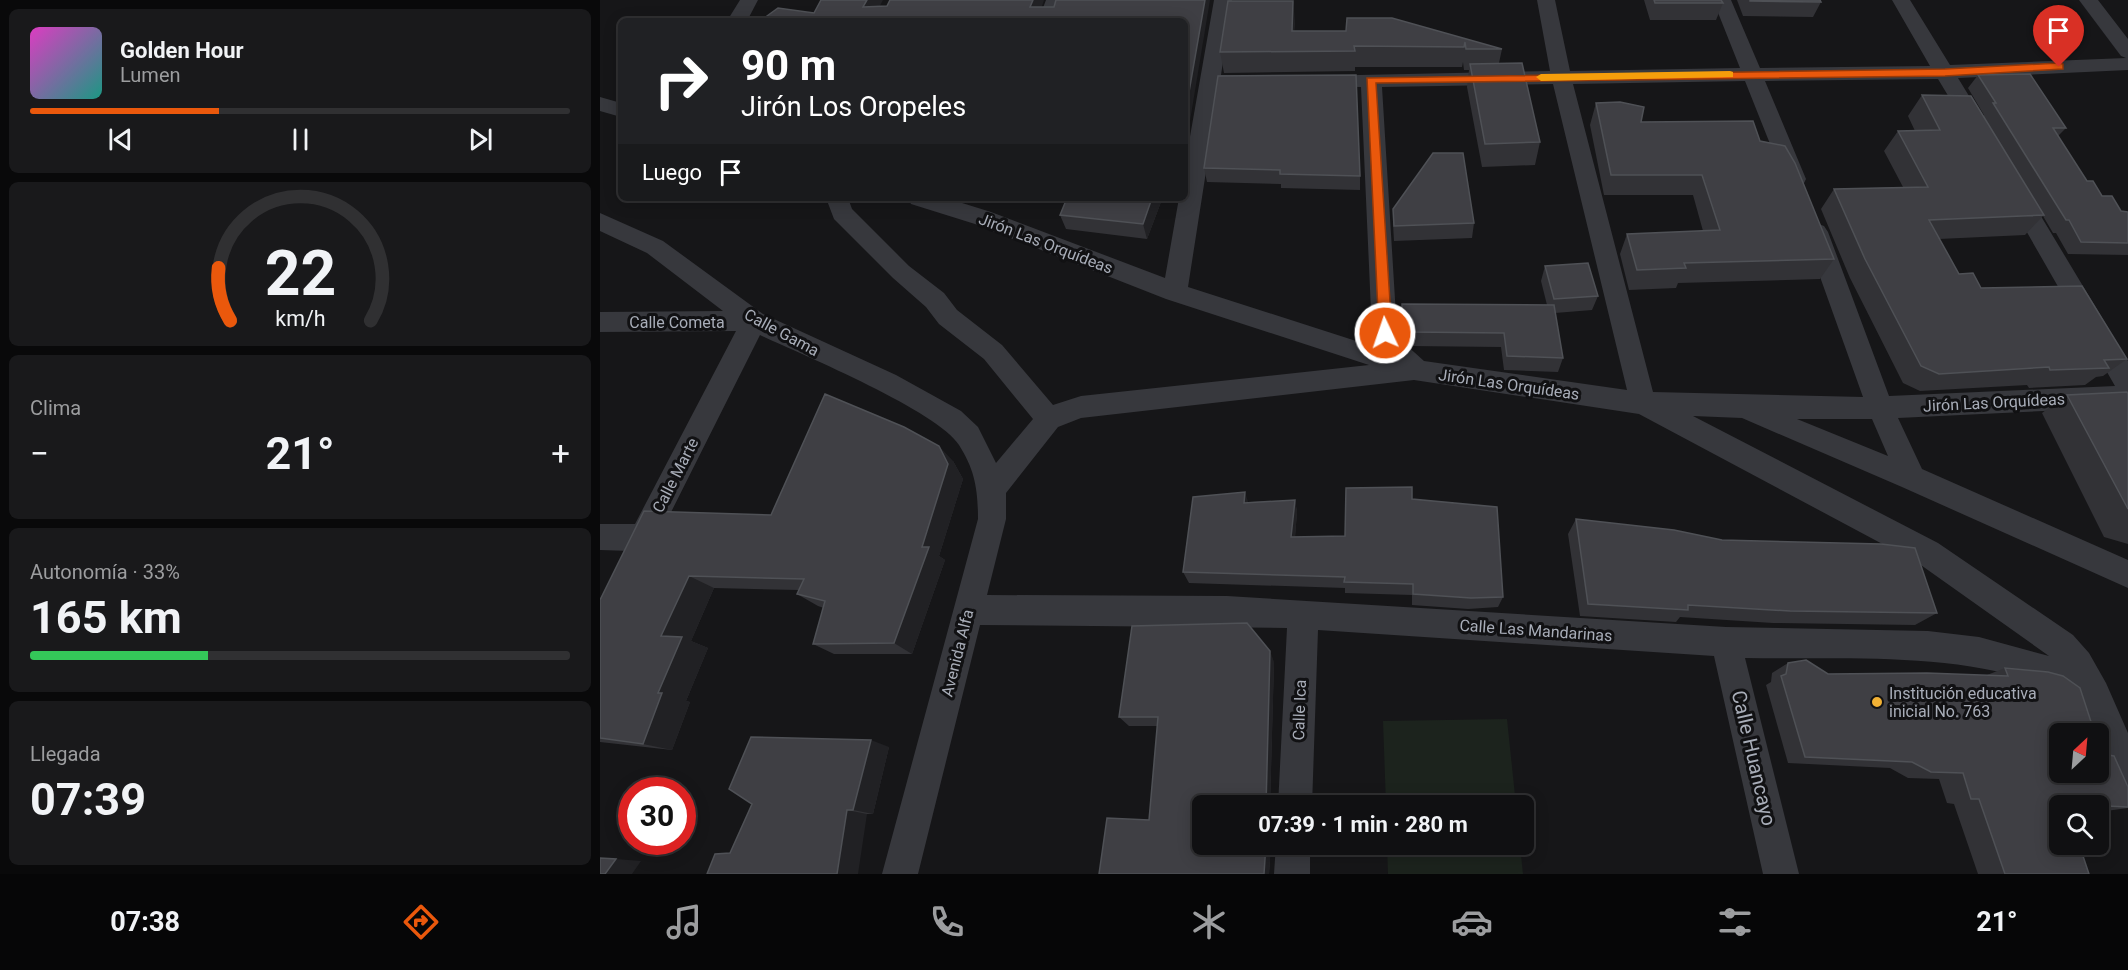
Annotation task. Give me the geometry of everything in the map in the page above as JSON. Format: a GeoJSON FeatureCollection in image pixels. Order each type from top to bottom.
{"type":"FeatureCollection","features":[{"type":"Feature","properties":{"kind":"street"},"geometry":{"type":"LineString","coordinates":[[739,18],[749,0]]}},
{"type":"Feature","properties":{"kind":"street"},"geometry":{"type":"LineString","coordinates":[[1049,18],[1055,0]]}},
{"type":"Feature","properties":{"kind":"street"},"geometry":{"type":"LineString","coordinates":[[1175,292],[1223,0]]}},
{"type":"Feature","properties":{"kind":"street"},"geometry":{"type":"LineString","coordinates":[[1546,0],[1561,77],[1643,403],[1928,553],[2062,646],[2078,664],[2095,694],[2126,764]]}},
{"type":"Feature","properties":{"kind":"street"},"geometry":{"type":"LineString","coordinates":[[1722,0],[1808,210],[1880,408],[1912,478]]}},
{"type":"Feature","properties":{"kind":"street"},"geometry":{"type":"LineString","coordinates":[[1901,0],[1986,143]]}},
{"type":"Feature","properties":{"kind":"street"},"geometry":{"type":"LineString","coordinates":[[2088,0],[2128,52]]}},
{"type":"Feature","properties":{"kind":"street"},"geometry":{"type":"LineString","coordinates":[[1302,81],[1945,72],[2128,63]]}},
{"type":"Feature","properties":{"kind":"street"},"geometry":{"type":"LineString","coordinates":[[1371,80],[1385,333],[1395,350],[1418,371]]}},
{"type":"Feature","properties":{"kind":"street"},"geometry":{"type":"LineString","coordinates":[[1210,82],[1268,81]]}},
{"type":"Feature","properties":{"kind":"street"},"geometry":{"type":"LineString","coordinates":[[600,105],[618,109]]}},
{"type":"Feature","properties":{"kind":"street"},"geometry":{"type":"LineString","coordinates":[[2004,173],[2128,384]]}},
{"type":"Feature","properties":{"kind":"street"},"geometry":{"type":"LineString","coordinates":[[838,201],[842,213],[901,272],[935,300],[948,317],[993,352],[1049,419]]}},
{"type":"Feature","properties":{"kind":"street","name":"Jirón Las Orquídeas"},"geometry":{"type":"LineString","coordinates":[[939,201],[986,208],[1175,292],[1418,371],[1643,403],[1740,407],[1880,408],[2128,396]]}},
{"type":"Feature","properties":{"kind":"street"},"geometry":{"type":"LineString","coordinates":[[600,246],[610,225]]}},
{"type":"Feature","properties":{"kind":"street","name":"Calle Gama"},"geometry":{"type":"LineString","coordinates":[[610,225],[655,247],[754,321],[931,406],[952,420],[968,435]]}},
{"type":"Feature","properties":{"kind":"street","name":"Calle Cometa"},"geometry":{"type":"LineString","coordinates":[[600,322],[754,321]]}},
{"type":"Feature","properties":{"kind":"street","name":"Calle Marte"},"geometry":{"type":"LineString","coordinates":[[629,569],[754,321]]}},
{"type":"Feature","properties":{"kind":"street"},"geometry":{"type":"LineString","coordinates":[[992,489],[1049,419],[1068,410],[1418,371]]}},
{"type":"Feature","properties":{"kind":"street"},"geometry":{"type":"LineString","coordinates":[[1740,407],[1912,478],[2128,574]]}},
{"type":"Feature","properties":{"kind":"street","name":"Avenida Alfa"},"geometry":{"type":"LineString","coordinates":[[900,874],[992,519],[992,489],[968,435]]}},
{"type":"Feature","properties":{"kind":"street"},"geometry":{"type":"LineString","coordinates":[[600,537],[643,538]]}},
{"type":"Feature","properties":{"kind":"street","name":"Calle Las Mandarinas"},"geometry":{"type":"LineString","coordinates":[[968,610],[1227,611],[1726,642],[1929,646],[1979,652],[2052,672],[2095,694]]}},
{"type":"Feature","properties":{"kind":"street","name":"Calle Ica"},"geometry":{"type":"LineString","coordinates":[[1295,795],[1303,614]]}},
{"type":"Feature","properties":{"kind":"street","name":"Calle Huancayo"},"geometry":{"type":"LineString","coordinates":[[1726,642],[1781,874]]}},
{"type":"Feature","properties":{"kind":"street"},"geometry":{"type":"LineString","coordinates":[[1292,874],[1293,855]]}},
{"type":"Feature","properties":{"kind":"shaded area"},"geometry":{"type":"Polygon","coordinates":[[[1507,719],[1515,795],[1386,795],[1383,721],[1507,719]]]}},
{"type":"Feature","properties":{"kind":"shaded area"},"geometry":{"type":"Polygon","coordinates":[[[1387,855],[1521,855],[1523,874],[1388,874],[1387,855]]]}},
{"type":"Feature","properties":{"kind":"building"},"geometry":{"type":"Polygon","coordinates":[[[821,0],[867,0],[863,7],[887,6],[890,0],[1033,0],[1030,7],[1054,7],[1056,0],[1205,0],[1188,98],[1188,18],[764,18],[778,8],[814,13],[821,0]]]}},
{"type":"Feature","properties":{"kind":"building"},"geometry":{"type":"Polygon","coordinates":[[[1654,0],[1721,0],[1723,3],[1655,3],[1654,0]]]}},
{"type":"Feature","properties":{"kind":"building"},"geometry":{"type":"Polygon","coordinates":[[[1820,0],[1821,2],[1750,1],[1820,0]]]}},
{"type":"Feature","properties":{"kind":"building"},"geometry":{"type":"Polygon","coordinates":[[[1228,1],[1293,1],[1292,31],[1346,31],[1347,18],[1392,18],[1502,49],[1466,49],[1465,42],[1464,47],[1354,46],[1355,51],[1220,52],[1228,1]]]}},
{"type":"Feature","properties":{"kind":"building"},"geometry":{"type":"Polygon","coordinates":[[[1522,63],[1540,142],[1485,144],[1470,64],[1522,63]]]}},
{"type":"Feature","properties":{"kind":"building"},"geometry":{"type":"Polygon","coordinates":[[[2030,74],[2066,128],[2053,128],[2087,181],[2093,181],[2102,196],[2112,196],[2121,211],[2128,212],[2128,243],[2081,242],[1993,103],[1996,103],[1978,75],[2030,74]]]}},
{"type":"Feature","properties":{"kind":"building"},"geometry":{"type":"Polygon","coordinates":[[[1356,75],[1360,176],[1280,174],[1280,170],[1204,168],[1218,76],[1356,75]]]}},
{"type":"Feature","properties":{"kind":"building"},"geometry":{"type":"Polygon","coordinates":[[[1922,95],[1971,96],[2044,215],[1929,220],[1959,274],[1973,273],[1981,288],[2082,286],[2127,359],[2104,360],[2109,368],[2050,370],[2049,367],[1939,374],[1921,366],[1865,259],[1834,189],[1928,187],[1898,131],[1940,130],[1922,95]]]}},
{"type":"Feature","properties":{"kind":"building"},"geometry":{"type":"Polygon","coordinates":[[[1620,102],[1644,107],[1641,122],[1753,121],[1760,141],[1785,146],[1795,163],[1834,259],[1684,263],[1686,268],[1637,270],[1627,234],[1720,230],[1702,175],[1611,175],[1596,103],[1620,102]]]}},
{"type":"Feature","properties":{"kind":"building"},"geometry":{"type":"Polygon","coordinates":[[[1433,153],[1463,153],[1474,223],[1394,226],[1393,209],[1433,153]]]}},
{"type":"Feature","properties":{"kind":"building"},"geometry":{"type":"Polygon","coordinates":[[[1066,201],[1151,201],[1143,224],[1060,215],[1066,201]]]}},
{"type":"Feature","properties":{"kind":"building"},"geometry":{"type":"Polygon","coordinates":[[[1588,263],[1598,296],[1554,299],[1545,266],[1588,263]]]}},
{"type":"Feature","properties":{"kind":"building"},"geometry":{"type":"Polygon","coordinates":[[[1402,304],[1554,305],[1563,358],[1507,356],[1504,333],[1412,332],[1402,321],[1402,304]]]}},
{"type":"Feature","properties":{"kind":"building"},"geometry":{"type":"Polygon","coordinates":[[[2127,392],[2128,394],[2128,509],[2067,395],[2127,392]]]}},
{"type":"Feature","properties":{"kind":"building"},"geometry":{"type":"Polygon","coordinates":[[[825,394],[904,427],[939,446],[948,464],[922,547],[929,547],[894,643],[813,644],[825,601],[797,594],[804,579],[689,576],[661,636],[682,637],[658,693],[662,693],[643,744],[600,738],[600,600],[644,511],[771,515],[825,394]]]}},
{"type":"Feature","properties":{"kind":"building"},"geometry":{"type":"Polygon","coordinates":[[[1412,487],[1412,499],[1497,507],[1503,597],[1471,598],[1413,594],[1413,584],[1344,582],[1345,577],[1183,572],[1193,497],[1245,492],[1244,503],[1295,500],[1291,537],[1345,536],[1346,488],[1412,487]]]}},
{"type":"Feature","properties":{"kind":"building"},"geometry":{"type":"Polygon","coordinates":[[[1576,519],[1674,530],[1722,540],[1881,544],[1915,548],[1937,613],[1790,611],[1688,605],[1688,610],[1588,604],[1576,519]]]}},
{"type":"Feature","properties":{"kind":"building"},"geometry":{"type":"Polygon","coordinates":[[[1247,623],[1270,651],[1266,795],[1192,795],[1192,855],[1265,855],[1264,874],[1099,874],[1107,818],[1149,820],[1158,717],[1119,717],[1132,626],[1247,623]]]}},
{"type":"Feature","properties":{"kind":"building"},"geometry":{"type":"Polygon","coordinates":[[[1806,660],[1828,674],[1927,673],[2008,676],[2005,668],[2048,672],[2063,676],[2080,688],[2091,723],[2049,723],[2049,783],[2109,783],[2109,755],[2114,756],[2128,787],[2128,807],[2109,806],[2109,795],[2049,795],[2049,855],[2083,855],[2089,874],[2005,874],[1979,799],[1971,799],[1963,773],[1931,772],[1912,762],[1805,757],[1781,676],[1786,674],[1788,663],[1806,660]]]}},
{"type":"Feature","properties":{"kind":"building"},"geometry":{"type":"Polygon","coordinates":[[[751,737],[871,740],[853,810],[847,810],[837,874],[707,874],[715,854],[730,853],[752,804],[729,789],[751,737]]]}},
{"type":"Feature","properties":{"kind":"building"},"geometry":{"type":"Polygon","coordinates":[[[600,858],[616,859],[605,874],[600,874],[600,858]]]}},
{"type":"Feature","properties":{"kind":"slow traffic"},"geometry":{"type":"LineString","coordinates":[[1541,77],[1730,75]]}},
{"type":"Feature","properties":{"kind":"place","name":"Institución educativa inicial No. 763"},"geometry":{"type":"Point","coordinates":[1877,702]}},
{"type":"Feature","properties":{"kind":"route"},"geometry":{"type":"LineString","coordinates":[[1385,333],[1371,80],[1945,72],[2059,67]]}}]}
